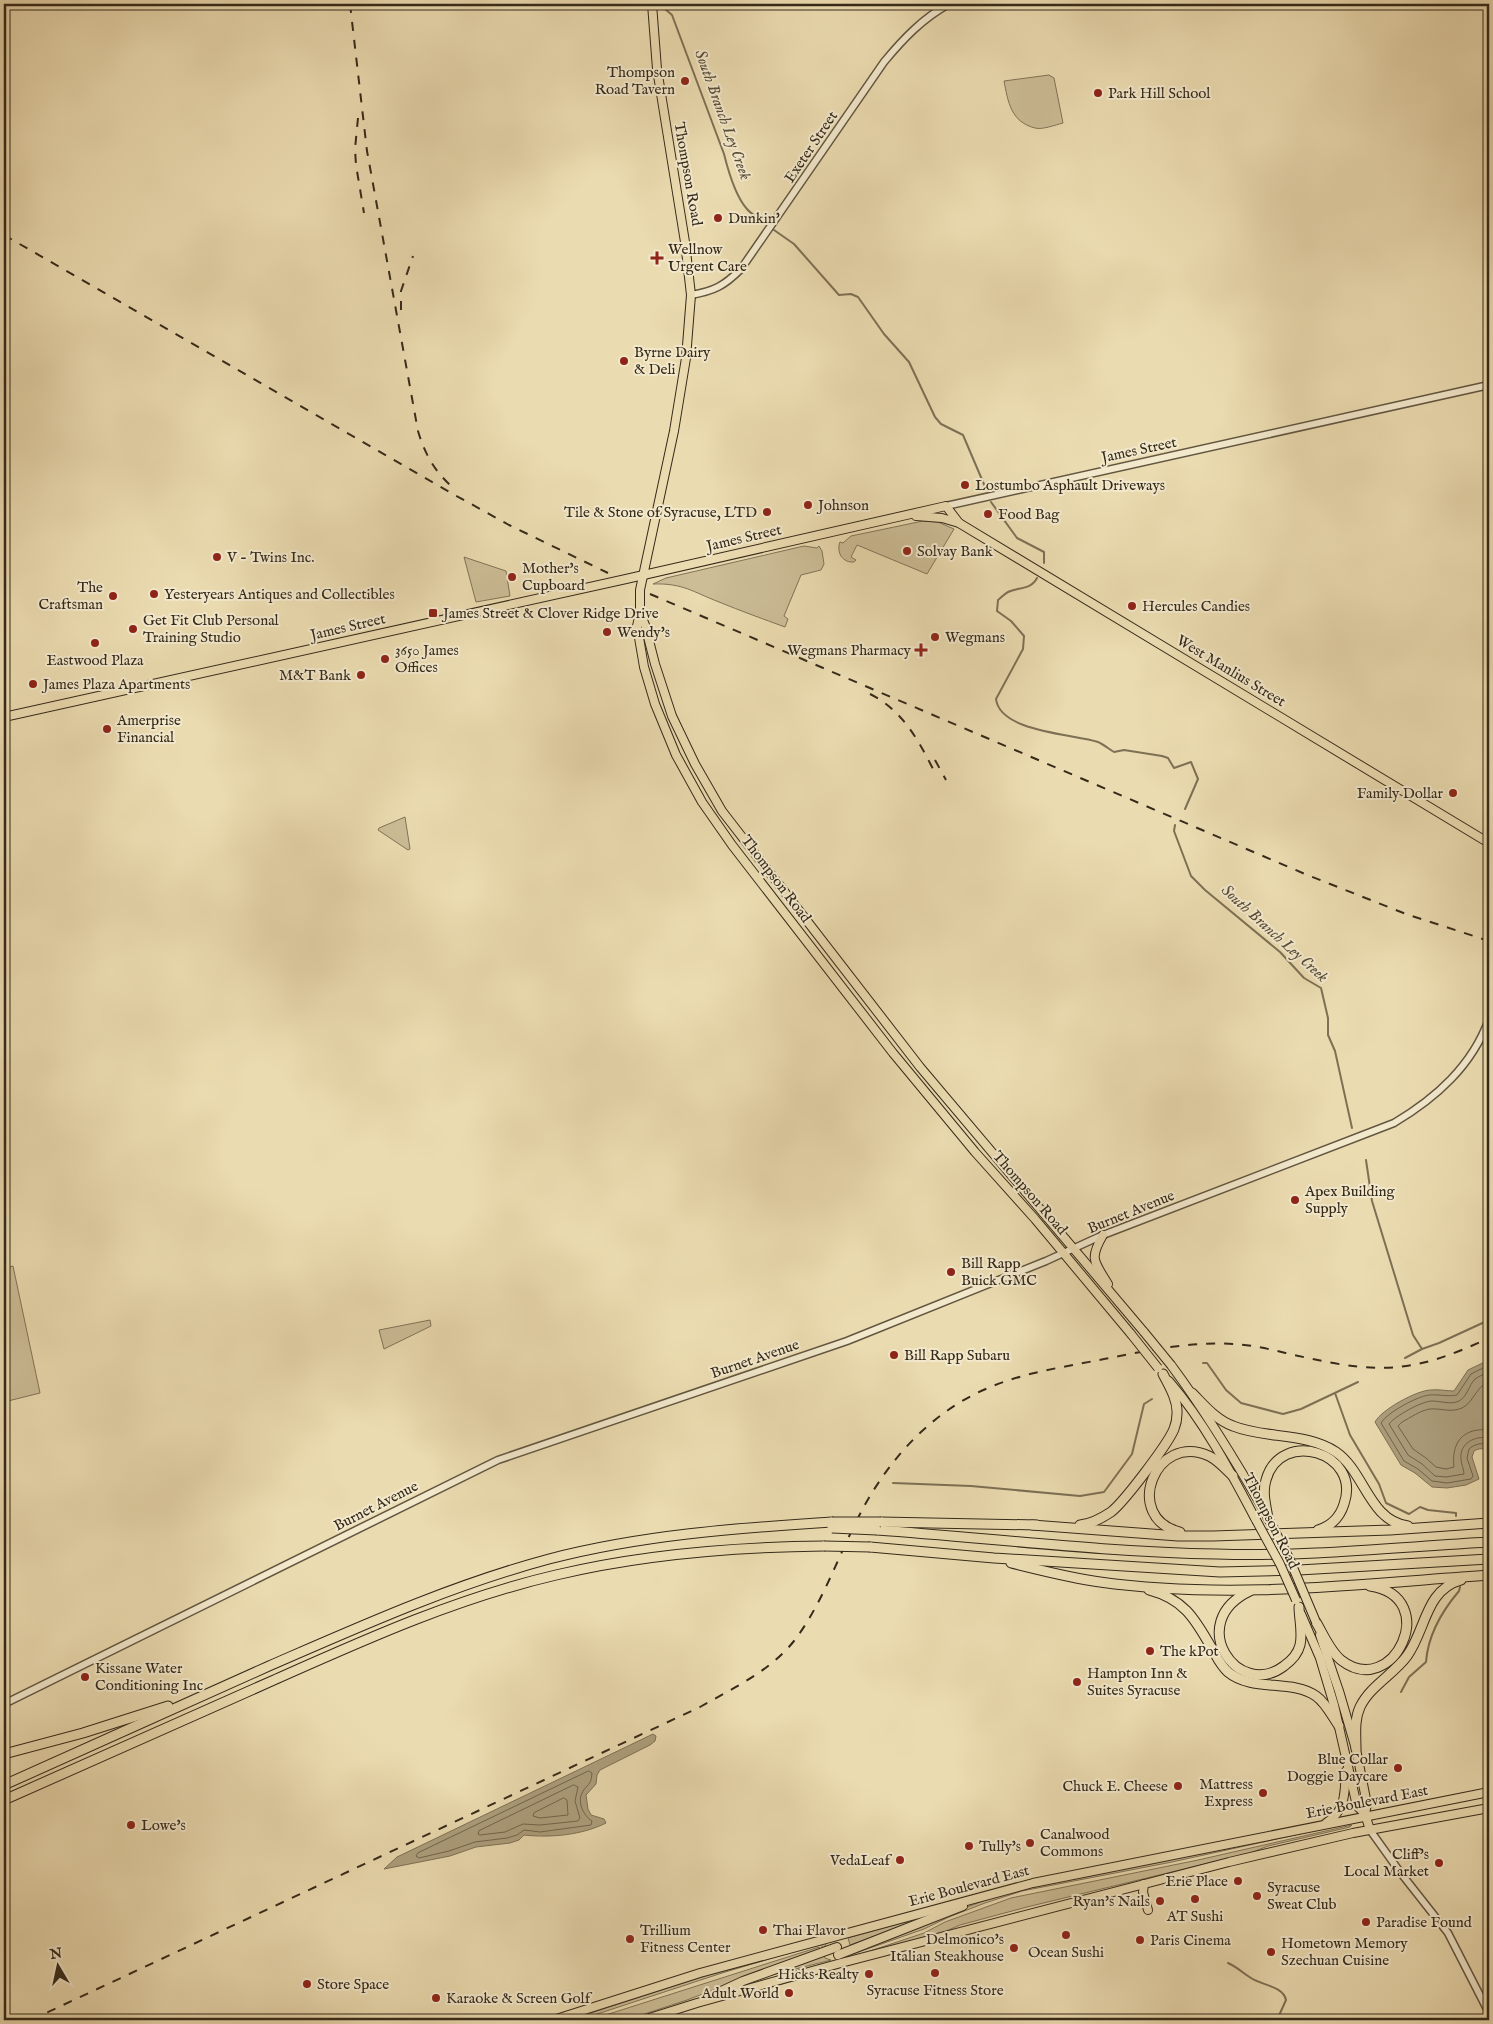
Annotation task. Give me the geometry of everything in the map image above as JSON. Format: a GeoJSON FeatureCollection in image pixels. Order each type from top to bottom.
{"type":"FeatureCollection","features":[{"type":"Feature","properties":{"kind":"highway"},"geometry":{"type":"LineString","coordinates":[[4,1785],[220,1688],[422,1601],[478,1580],[583,1551],[668,1536],[773,1526],[1087,1524],[1102,1518],[1117,1506],[1168,1440],[1175,1428],[1177,1409],[1175,1399],[1160,1371]]}},
{"type":"Feature","properties":{"kind":"highway"},"geometry":{"type":"LineString","coordinates":[[1192,1393],[1218,1418],[1232,1426],[1316,1442],[1327,1446],[1340,1455],[1384,1516],[1399,1524],[1431,1527]]}},
{"type":"Feature","properties":{"kind":"highway"},"geometry":{"type":"LineString","coordinates":[[1268,1518],[1264,1490],[1266,1480],[1275,1463],[1285,1455],[1306,1450],[1323,1455],[1336,1464],[1341,1471],[1345,1480],[1347,1494],[1338,1516],[1326,1527],[1304,1534]]}},
{"type":"Feature","properties":{"kind":"highway"},"geometry":{"type":"LineString","coordinates":[[1213,1536],[1178,1532],[1158,1520],[1150,1503],[1150,1482],[1154,1472],[1168,1458],[1190,1451],[1211,1457],[1233,1476]]}},
{"type":"Feature","properties":{"kind":"highway"},"geometry":{"type":"LineString","coordinates":[[1032,1525],[1178,1536],[1213,1536],[1304,1534],[1489,1523]]}},
{"type":"Feature","properties":{"kind":"highway"},"geometry":{"type":"LineString","coordinates":[[879,1526],[1122,1550],[1219,1554],[1328,1552],[1489,1542]]}},
{"type":"Feature","properties":{"kind":"highway"},"geometry":{"type":"LineString","coordinates":[[4,1800],[388,1629],[498,1590],[555,1575],[655,1556],[756,1547],[870,1547],[994,1558],[1220,1572],[1306,1570],[1489,1559]]}},
{"type":"Feature","properties":{"kind":"highway"},"geometry":{"type":"LineString","coordinates":[[994,1558],[1069,1576],[1136,1586],[1251,1590],[1489,1576]]}},
{"type":"Feature","properties":{"kind":"highway"},"geometry":{"type":"LineString","coordinates":[[1356,1749],[1356,1719],[1360,1706],[1407,1657],[1436,1596],[1448,1585],[1459,1581],[1489,1576]]}},
{"type":"Feature","properties":{"kind":"highway"},"geometry":{"type":"LineString","coordinates":[[1316,1622],[1335,1654],[1342,1661],[1354,1667],[1376,1667],[1387,1662],[1399,1651],[1407,1634],[1407,1620],[1397,1600],[1390,1593],[1373,1586],[1345,1585]]}},
{"type":"Feature","properties":{"kind":"highway"},"geometry":{"type":"LineString","coordinates":[[1136,1586],[1157,1592],[1177,1602],[1191,1613],[1219,1662],[1236,1677],[1269,1685],[1303,1690],[1315,1695],[1324,1703],[1339,1726]]}},
{"type":"Feature","properties":{"kind":"highway"},"geometry":{"type":"LineString","coordinates":[[1251,1590],[1233,1601],[1223,1614],[1219,1625],[1219,1635],[1226,1656],[1234,1665],[1244,1671],[1263,1674],[1275,1672],[1286,1665],[1295,1655],[1301,1640],[1297,1603]]}},
{"type":"Feature","properties":{"kind":"highway"},"geometry":{"type":"LineString","coordinates":[[4,1754],[92,1730],[220,1688]]}},
{"type":"Feature","properties":{"kind":"main road","name":"Thompson Road"},"geometry":{"type":"LineString","coordinates":[[652,4],[657,69],[685,242],[691,295],[686,358],[674,431],[640,590],[638,638],[655,704],[676,754],[702,802],[732,845],[893,1053],[1184,1398],[1217,1447],[1280,1564],[1320,1658],[1339,1726],[1357,1806],[1367,1821]]}},
{"type":"Feature","properties":{"kind":"main road","name":"James Street"},"geometry":{"type":"LineString","coordinates":[[4,717],[642,576],[946,506]]}},
{"type":"Feature","properties":{"kind":"main road","name":"West Manlius Street"},"geometry":{"type":"LineString","coordinates":[[946,506],[959,523]]}},
{"type":"Feature","properties":{"kind":"main road","name":"West Manlius Street"},"geometry":{"type":"LineString","coordinates":[[904,516],[942,518],[959,523],[1489,843]]}},
{"type":"Feature","properties":{"kind":"main road","name":"Thompson Road"},"geometry":{"type":"LineString","coordinates":[[640,614],[646,625],[655,664],[672,716],[695,764],[722,811],[920,1067],[1171,1365],[1192,1393],[1238,1466],[1268,1518],[1316,1622],[1356,1749],[1367,1804],[1367,1821]]}},
{"type":"Feature","properties":{"kind":"main road"},"geometry":{"type":"LineString","coordinates":[[1103,1235],[1094,1256],[1099,1270],[1118,1301]]}},
{"type":"Feature","properties":{"kind":"main road"},"geometry":{"type":"LineString","coordinates":[[1322,1825],[1341,1810],[1347,1764]]}},
{"type":"Feature","properties":{"kind":"main road","name":"Erie Boulevard East"},"geometry":{"type":"LineString","coordinates":[[643,2020],[697,2003],[1024,1914],[1244,1858],[1367,1821],[1489,1792]]}},
{"type":"Feature","properties":{"kind":"main road","name":"Erie Boulevard East"},"geometry":{"type":"LineString","coordinates":[[553,2020],[700,1973],[1059,1877],[1322,1825],[1489,1808]]}},
{"type":"Feature","properties":{"kind":"main road"},"geometry":{"type":"LineString","coordinates":[[1144,1884],[1143,1892],[1148,1910]]}},
{"type":"Feature","properties":{"kind":"main road"},"geometry":{"type":"LineString","coordinates":[[697,2003],[743,1981],[838,1951],[998,1892]]}},
{"type":"Feature","properties":{"kind":"street","name":"Exeter Street"},"geometry":{"type":"LineString","coordinates":[[691,295],[710,292],[723,285],[740,269],[884,62],[910,32],[931,15],[949,4]]}},
{"type":"Feature","properties":{"kind":"street","name":"James Street"},"geometry":{"type":"LineString","coordinates":[[946,506],[1489,385]]}},
{"type":"Feature","properties":{"kind":"street","name":"Burnet Avenue"},"geometry":{"type":"LineString","coordinates":[[4,1704],[498,1460],[847,1341],[1046,1261],[1103,1235],[1394,1123],[1424,1105],[1445,1086],[1466,1062],[1489,1021]]}},
{"type":"Feature","properties":{"kind":"street","name":"Thompson Road"},"geometry":{"type":"LineString","coordinates":[[1367,1821],[1396,1867],[1448,1933],[1489,2013]]}},
{"type":"Feature","properties":{"kind":"shaded area"},"geometry":{"type":"Polygon","coordinates":[[[1049,75],[1054,78],[1063,123],[1045,128],[1035,128],[1021,121],[1012,110],[1004,81],[1049,75]]]}},
{"type":"Feature","properties":{"kind":"shaded area"},"geometry":{"type":"Polygon","coordinates":[[[923,521],[938,522],[954,529],[927,574],[857,545],[851,557],[856,560],[854,562],[847,561],[841,556],[839,550],[840,542],[843,543],[851,536],[923,521]]]}},
{"type":"Feature","properties":{"kind":"shaded area"},"geometry":{"type":"Polygon","coordinates":[[[804,546],[817,548],[819,546],[822,551],[824,564],[821,570],[801,575],[784,616],[788,619],[785,627],[687,589],[672,585],[653,584],[666,578],[804,546]]]}},
{"type":"Feature","properties":{"kind":"shaded area"},"geometry":{"type":"Polygon","coordinates":[[[464,557],[506,571],[510,596],[476,602],[464,557]]]}},
{"type":"Feature","properties":{"kind":"shaded area"},"geometry":{"type":"Polygon","coordinates":[[[405,817],[410,849],[408,850],[378,830],[405,817]]]}},
{"type":"Feature","properties":{"kind":"shaded area"},"geometry":{"type":"Polygon","coordinates":[[[13,1266],[40,1393],[4,1402],[4,1268],[13,1266]]]}},
{"type":"Feature","properties":{"kind":"shaded area"},"geometry":{"type":"Polygon","coordinates":[[[430,1320],[431,1326],[384,1349],[379,1330],[430,1320]]]}},
{"type":"Feature","properties":{"kind":"shaded area"},"geometry":{"type":"Polygon","coordinates":[[[1350,1823],[1172,1862],[1022,1891],[985,1903],[924,1929],[853,1954],[852,1950],[1010,1891],[1350,1823]]]}},
{"type":"Feature","properties":{"kind":"shaded area"},"geometry":{"type":"Polygon","coordinates":[[[1352,1825],[1268,1846],[1250,1853],[1027,1907],[960,1925],[937,1935],[861,1954],[924,1933],[945,1922],[1011,1898],[1198,1860],[1352,1825]]]}},
{"type":"Feature","properties":{"kind":"shaded area"},"geometry":{"type":"Polygon","coordinates":[[[906,1922],[907,1924],[850,1945],[848,1938],[906,1922]]]}},
{"type":"Feature","properties":{"kind":"shaded area"},"geometry":{"type":"Polygon","coordinates":[[[823,1941],[826,1944],[824,1948],[819,1944],[722,1973],[579,2020],[569,2020],[748,1962],[823,1941]]]}},
{"type":"Feature","properties":{"kind":"shaded area"},"geometry":{"type":"Polygon","coordinates":[[[819,1947],[821,1949],[687,2000],[626,2020],[590,2020],[819,1947]]]}},
{"type":"Feature","properties":{"kind":"shaded area"},"geometry":{"type":"Polygon","coordinates":[[[823,1954],[825,1958],[831,1960],[764,1977],[823,1954]]]}},
{"type":"Feature","properties":{"kind":"water"},"geometry":{"type":"Polygon","coordinates":[[[1489,1360],[1489,1451],[1478,1449],[1474,1451],[1472,1457],[1479,1479],[1466,1485],[1447,1488],[1432,1487],[1415,1473],[1401,1465],[1375,1422],[1384,1412],[1417,1393],[1434,1390],[1454,1391],[1468,1370],[1489,1360]]]}},
{"type":"Feature","properties":{"kind":"water"},"geometry":{"type":"Polygon","coordinates":[[[653,1734],[656,1736],[655,1741],[650,1745],[600,1770],[597,1775],[596,1784],[586,1795],[591,1815],[604,1819],[606,1823],[566,1835],[524,1835],[519,1840],[510,1843],[476,1847],[450,1856],[384,1869],[397,1857],[653,1734]]]}},
{"type":"Feature","properties":{"kind":"waterway","name":"South Branch Ley Creek"},"geometry":{"type":"LineString","coordinates":[[665,9],[672,15],[736,191],[747,209],[766,224]]}},
{"type":"Feature","properties":{"kind":"waterway","name":"South Branch Ley Creek"},"geometry":{"type":"LineString","coordinates":[[774,230],[794,244],[839,295],[851,294],[858,297],[884,334],[909,362],[935,417],[941,424],[963,435],[986,489]]}},
{"type":"Feature","properties":{"kind":"waterway","name":"South Branch Ley Creek"},"geometry":{"type":"LineString","coordinates":[[991,502],[1017,538],[1044,552],[1044,563]]}},
{"type":"Feature","properties":{"kind":"waterway","name":"South Branch Ley Creek"},"geometry":{"type":"LineString","coordinates":[[1037,578],[1031,585],[1012,590],[998,600],[997,611],[1011,621],[1024,636],[1023,649],[996,699],[1001,710],[1010,719],[1023,725],[1098,742],[1114,752],[1124,750],[1162,756],[1168,758],[1174,768],[1191,762],[1198,779],[1185,809]]}},
{"type":"Feature","properties":{"kind":"waterway","name":"South Branch Ley Creek"},"geometry":{"type":"LineString","coordinates":[[1175,825],[1174,831],[1191,876],[1205,890],[1280,952],[1304,978],[1321,988],[1328,1018],[1328,1035],[1335,1051],[1352,1128]]}},
{"type":"Feature","properties":{"kind":"waterway","name":"South Branch Ley Creek"},"geometry":{"type":"LineString","coordinates":[[1366,1160],[1372,1201],[1413,1335],[1422,1349],[1489,1320]]}},
{"type":"Feature","properties":{"kind":"waterway"},"geometry":{"type":"LineString","coordinates":[[1405,1358],[1422,1349]]}},
{"type":"Feature","properties":{"kind":"waterway"},"geometry":{"type":"LineString","coordinates":[[1203,1363],[1207,1363],[1226,1390],[1241,1403],[1283,1414],[1301,1409],[1358,1382]]}},
{"type":"Feature","properties":{"kind":"waterway"},"geometry":{"type":"LineString","coordinates":[[1335,1393],[1350,1435],[1379,1484],[1386,1503],[1409,1514],[1420,1507],[1428,1510],[1456,1513],[1456,1516]]}},
{"type":"Feature","properties":{"kind":"waterway"},"geometry":{"type":"LineString","coordinates":[[893,1483],[971,1486],[1080,1496],[1104,1492],[1132,1454],[1144,1404],[1152,1399]]}},
{"type":"Feature","properties":{"kind":"waterway"},"geometry":{"type":"LineString","coordinates":[[1401,1692],[1409,1677],[1426,1662],[1427,1652],[1437,1624],[1460,1587]]}},
{"type":"Feature","properties":{"kind":"waterway"},"geometry":{"type":"LineString","coordinates":[[1228,1963],[1284,1995],[1286,2000],[1277,2020]]}},
{"type":"Feature","properties":{"kind":"railway"},"geometry":{"type":"LineString","coordinates":[[350,4],[367,151],[418,431],[432,463],[456,490]]}},
{"type":"Feature","properties":{"kind":"railway"},"geometry":{"type":"LineString","coordinates":[[358,118],[355,149],[356,165],[364,213]]}},
{"type":"Feature","properties":{"kind":"railway"},"geometry":{"type":"LineString","coordinates":[[4,235],[453,494],[509,525],[608,573]]}},
{"type":"Feature","properties":{"kind":"railway"},"geometry":{"type":"LineString","coordinates":[[401,310],[401,291],[413,256]]}},
{"type":"Feature","properties":{"kind":"railway"},"geometry":{"type":"LineString","coordinates":[[650,594],[1305,874],[1406,914],[1489,941]]}},
{"type":"Feature","properties":{"kind":"railway"},"geometry":{"type":"LineString","coordinates":[[870,694],[891,708],[908,726],[934,771]]}},
{"type":"Feature","properties":{"kind":"railway"},"geometry":{"type":"LineString","coordinates":[[935,760],[946,780]]}},
{"type":"Feature","properties":{"kind":"railway"},"geometry":{"type":"LineString","coordinates":[[31,2020],[700,1707],[750,1678],[773,1662],[794,1641],[822,1595],[871,1494],[898,1457],[930,1424],[948,1410],[988,1388],[1002,1382],[1045,1370],[1184,1345],[1217,1343],[1242,1345],[1335,1363],[1380,1368],[1401,1367],[1421,1363],[1464,1349],[1489,1338]]}},
{"type":"Feature","properties":{"kind":"place","name":"Thompson Road Tavern"},"geometry":{"type":"Point","coordinates":[685,81]}},
{"type":"Feature","properties":{"kind":"place","name":"Park Hill School"},"geometry":{"type":"Point","coordinates":[1098,93]}},
{"type":"Feature","properties":{"kind":"place","name":"Dunkin'"},"geometry":{"type":"Point","coordinates":[718,218]}},
{"type":"Feature","properties":{"kind":"place","name":"Wellnow Urgent Care"},"geometry":{"type":"Point","coordinates":[657,258]}},
{"type":"Feature","properties":{"kind":"place","name":"Byrne Dairy & Deli"},"geometry":{"type":"Point","coordinates":[624,361]}},
{"type":"Feature","properties":{"kind":"place","name":"Lostumbo Asphault Driveways"},"geometry":{"type":"Point","coordinates":[965,485]}},
{"type":"Feature","properties":{"kind":"place","name":"Johnson"},"geometry":{"type":"Point","coordinates":[808,505]}},
{"type":"Feature","properties":{"kind":"place","name":"Tile & Stone of Syracuse, LTD"},"geometry":{"type":"Point","coordinates":[767,512]}},
{"type":"Feature","properties":{"kind":"place","name":"Food Bag"},"geometry":{"type":"Point","coordinates":[988,514]}},
{"type":"Feature","properties":{"kind":"place","name":"Solvay Bank"},"geometry":{"type":"Point","coordinates":[907,551]}},
{"type":"Feature","properties":{"kind":"place","name":"V - Twins Inc."},"geometry":{"type":"Point","coordinates":[217,557]}},
{"type":"Feature","properties":{"kind":"place","name":"Mother's Cupboard"},"geometry":{"type":"Point","coordinates":[512,577]}},
{"type":"Feature","properties":{"kind":"place","name":"Yesteryears Antiques and Collectibles"},"geometry":{"type":"Point","coordinates":[154,594]}},
{"type":"Feature","properties":{"kind":"place","name":"The Craftsman"},"geometry":{"type":"Point","coordinates":[113,596]}},
{"type":"Feature","properties":{"kind":"place","name":"Hercules Candies"},"geometry":{"type":"Point","coordinates":[1132,606]}},
{"type":"Feature","properties":{"kind":"place","name":"James Street & Clover Ridge Drive"},"geometry":{"type":"Point","coordinates":[433,613]}},
{"type":"Feature","properties":{"kind":"place","name":"Get Fit Club Personal Training Studio"},"geometry":{"type":"Point","coordinates":[133,629]}},
{"type":"Feature","properties":{"kind":"place","name":"Wendy's"},"geometry":{"type":"Point","coordinates":[607,632]}},
{"type":"Feature","properties":{"kind":"place","name":"Wegmans"},"geometry":{"type":"Point","coordinates":[935,637]}},
{"type":"Feature","properties":{"kind":"place","name":"Eastwood Plaza"},"geometry":{"type":"Point","coordinates":[95,643]}},
{"type":"Feature","properties":{"kind":"place","name":"Wegmans Pharmacy"},"geometry":{"type":"Point","coordinates":[921,650]}},
{"type":"Feature","properties":{"kind":"place","name":"3650 James Offices"},"geometry":{"type":"Point","coordinates":[385,659]}},
{"type":"Feature","properties":{"kind":"place","name":"M&T Bank"},"geometry":{"type":"Point","coordinates":[361,675]}},
{"type":"Feature","properties":{"kind":"place","name":"James Plaza Apartments"},"geometry":{"type":"Point","coordinates":[33,684]}},
{"type":"Feature","properties":{"kind":"place","name":"Amerprise Financial"},"geometry":{"type":"Point","coordinates":[107,729]}},
{"type":"Feature","properties":{"kind":"place","name":"Family Dollar"},"geometry":{"type":"Point","coordinates":[1453,793]}},
{"type":"Feature","properties":{"kind":"place","name":"Apex Building Supply"},"geometry":{"type":"Point","coordinates":[1295,1200]}},
{"type":"Feature","properties":{"kind":"place","name":"Bill Rapp Buick GMC"},"geometry":{"type":"Point","coordinates":[951,1272]}},
{"type":"Feature","properties":{"kind":"place","name":"Bill Rapp Subaru"},"geometry":{"type":"Point","coordinates":[894,1355]}},
{"type":"Feature","properties":{"kind":"place","name":"The kPot"},"geometry":{"type":"Point","coordinates":[1150,1651]}},
{"type":"Feature","properties":{"kind":"place","name":"Kissane Water Conditioning Inc"},"geometry":{"type":"Point","coordinates":[85,1677]}},
{"type":"Feature","properties":{"kind":"place","name":"Hampton Inn & Suites Syracuse"},"geometry":{"type":"Point","coordinates":[1077,1682]}},
{"type":"Feature","properties":{"kind":"place","name":"Blue Collar Doggie Daycare"},"geometry":{"type":"Point","coordinates":[1398,1768]}},
{"type":"Feature","properties":{"kind":"place","name":"Chuck E. Cheese"},"geometry":{"type":"Point","coordinates":[1178,1786]}},
{"type":"Feature","properties":{"kind":"place","name":"Mattress Express"},"geometry":{"type":"Point","coordinates":[1263,1793]}},
{"type":"Feature","properties":{"kind":"place","name":"Lowe's"},"geometry":{"type":"Point","coordinates":[131,1825]}},
{"type":"Feature","properties":{"kind":"place","name":"Canalwood Commons"},"geometry":{"type":"Point","coordinates":[1030,1843]}},
{"type":"Feature","properties":{"kind":"place","name":"Tully's"},"geometry":{"type":"Point","coordinates":[969,1846]}},
{"type":"Feature","properties":{"kind":"place","name":"VedaLeaf"},"geometry":{"type":"Point","coordinates":[900,1860]}},
{"type":"Feature","properties":{"kind":"place","name":"Cliff's Local Market"},"geometry":{"type":"Point","coordinates":[1439,1863]}},
{"type":"Feature","properties":{"kind":"place","name":"Erie Place"},"geometry":{"type":"Point","coordinates":[1238,1881]}},
{"type":"Feature","properties":{"kind":"place","name":"Syracuse Sweat Club"},"geometry":{"type":"Point","coordinates":[1257,1896]}},
{"type":"Feature","properties":{"kind":"place","name":"AT Sushi"},"geometry":{"type":"Point","coordinates":[1195,1899]}},
{"type":"Feature","properties":{"kind":"place","name":"Ryan's Nails"},"geometry":{"type":"Point","coordinates":[1160,1901]}},
{"type":"Feature","properties":{"kind":"place","name":"Paradise Found"},"geometry":{"type":"Point","coordinates":[1366,1922]}},
{"type":"Feature","properties":{"kind":"place","name":"Thai Flavor"},"geometry":{"type":"Point","coordinates":[763,1930]}},
{"type":"Feature","properties":{"kind":"place","name":"Ocean Sushi"},"geometry":{"type":"Point","coordinates":[1066,1935]}},
{"type":"Feature","properties":{"kind":"place","name":"Trillium Fitness Center"},"geometry":{"type":"Point","coordinates":[630,1939]}},
{"type":"Feature","properties":{"kind":"place","name":"Paris Cinema"},"geometry":{"type":"Point","coordinates":[1140,1940]}},
{"type":"Feature","properties":{"kind":"place","name":"Delmonico's Italian Steakhouse"},"geometry":{"type":"Point","coordinates":[1014,1948]}},
{"type":"Feature","properties":{"kind":"place","name":"Hometown Memory Szechuan Cuisine"},"geometry":{"type":"Point","coordinates":[1271,1952]}},
{"type":"Feature","properties":{"kind":"place","name":"Syracuse Fitness Store"},"geometry":{"type":"Point","coordinates":[935,1973]}},
{"type":"Feature","properties":{"kind":"place","name":"Hicks Realty"},"geometry":{"type":"Point","coordinates":[869,1974]}},
{"type":"Feature","properties":{"kind":"place","name":"Store Space"},"geometry":{"type":"Point","coordinates":[307,1984]}},
{"type":"Feature","properties":{"kind":"place","name":"Adult World"},"geometry":{"type":"Point","coordinates":[789,1993]}},
{"type":"Feature","properties":{"kind":"place","name":"Karaoke & Screen Golf"},"geometry":{"type":"Point","coordinates":[436,1998]}}]}
